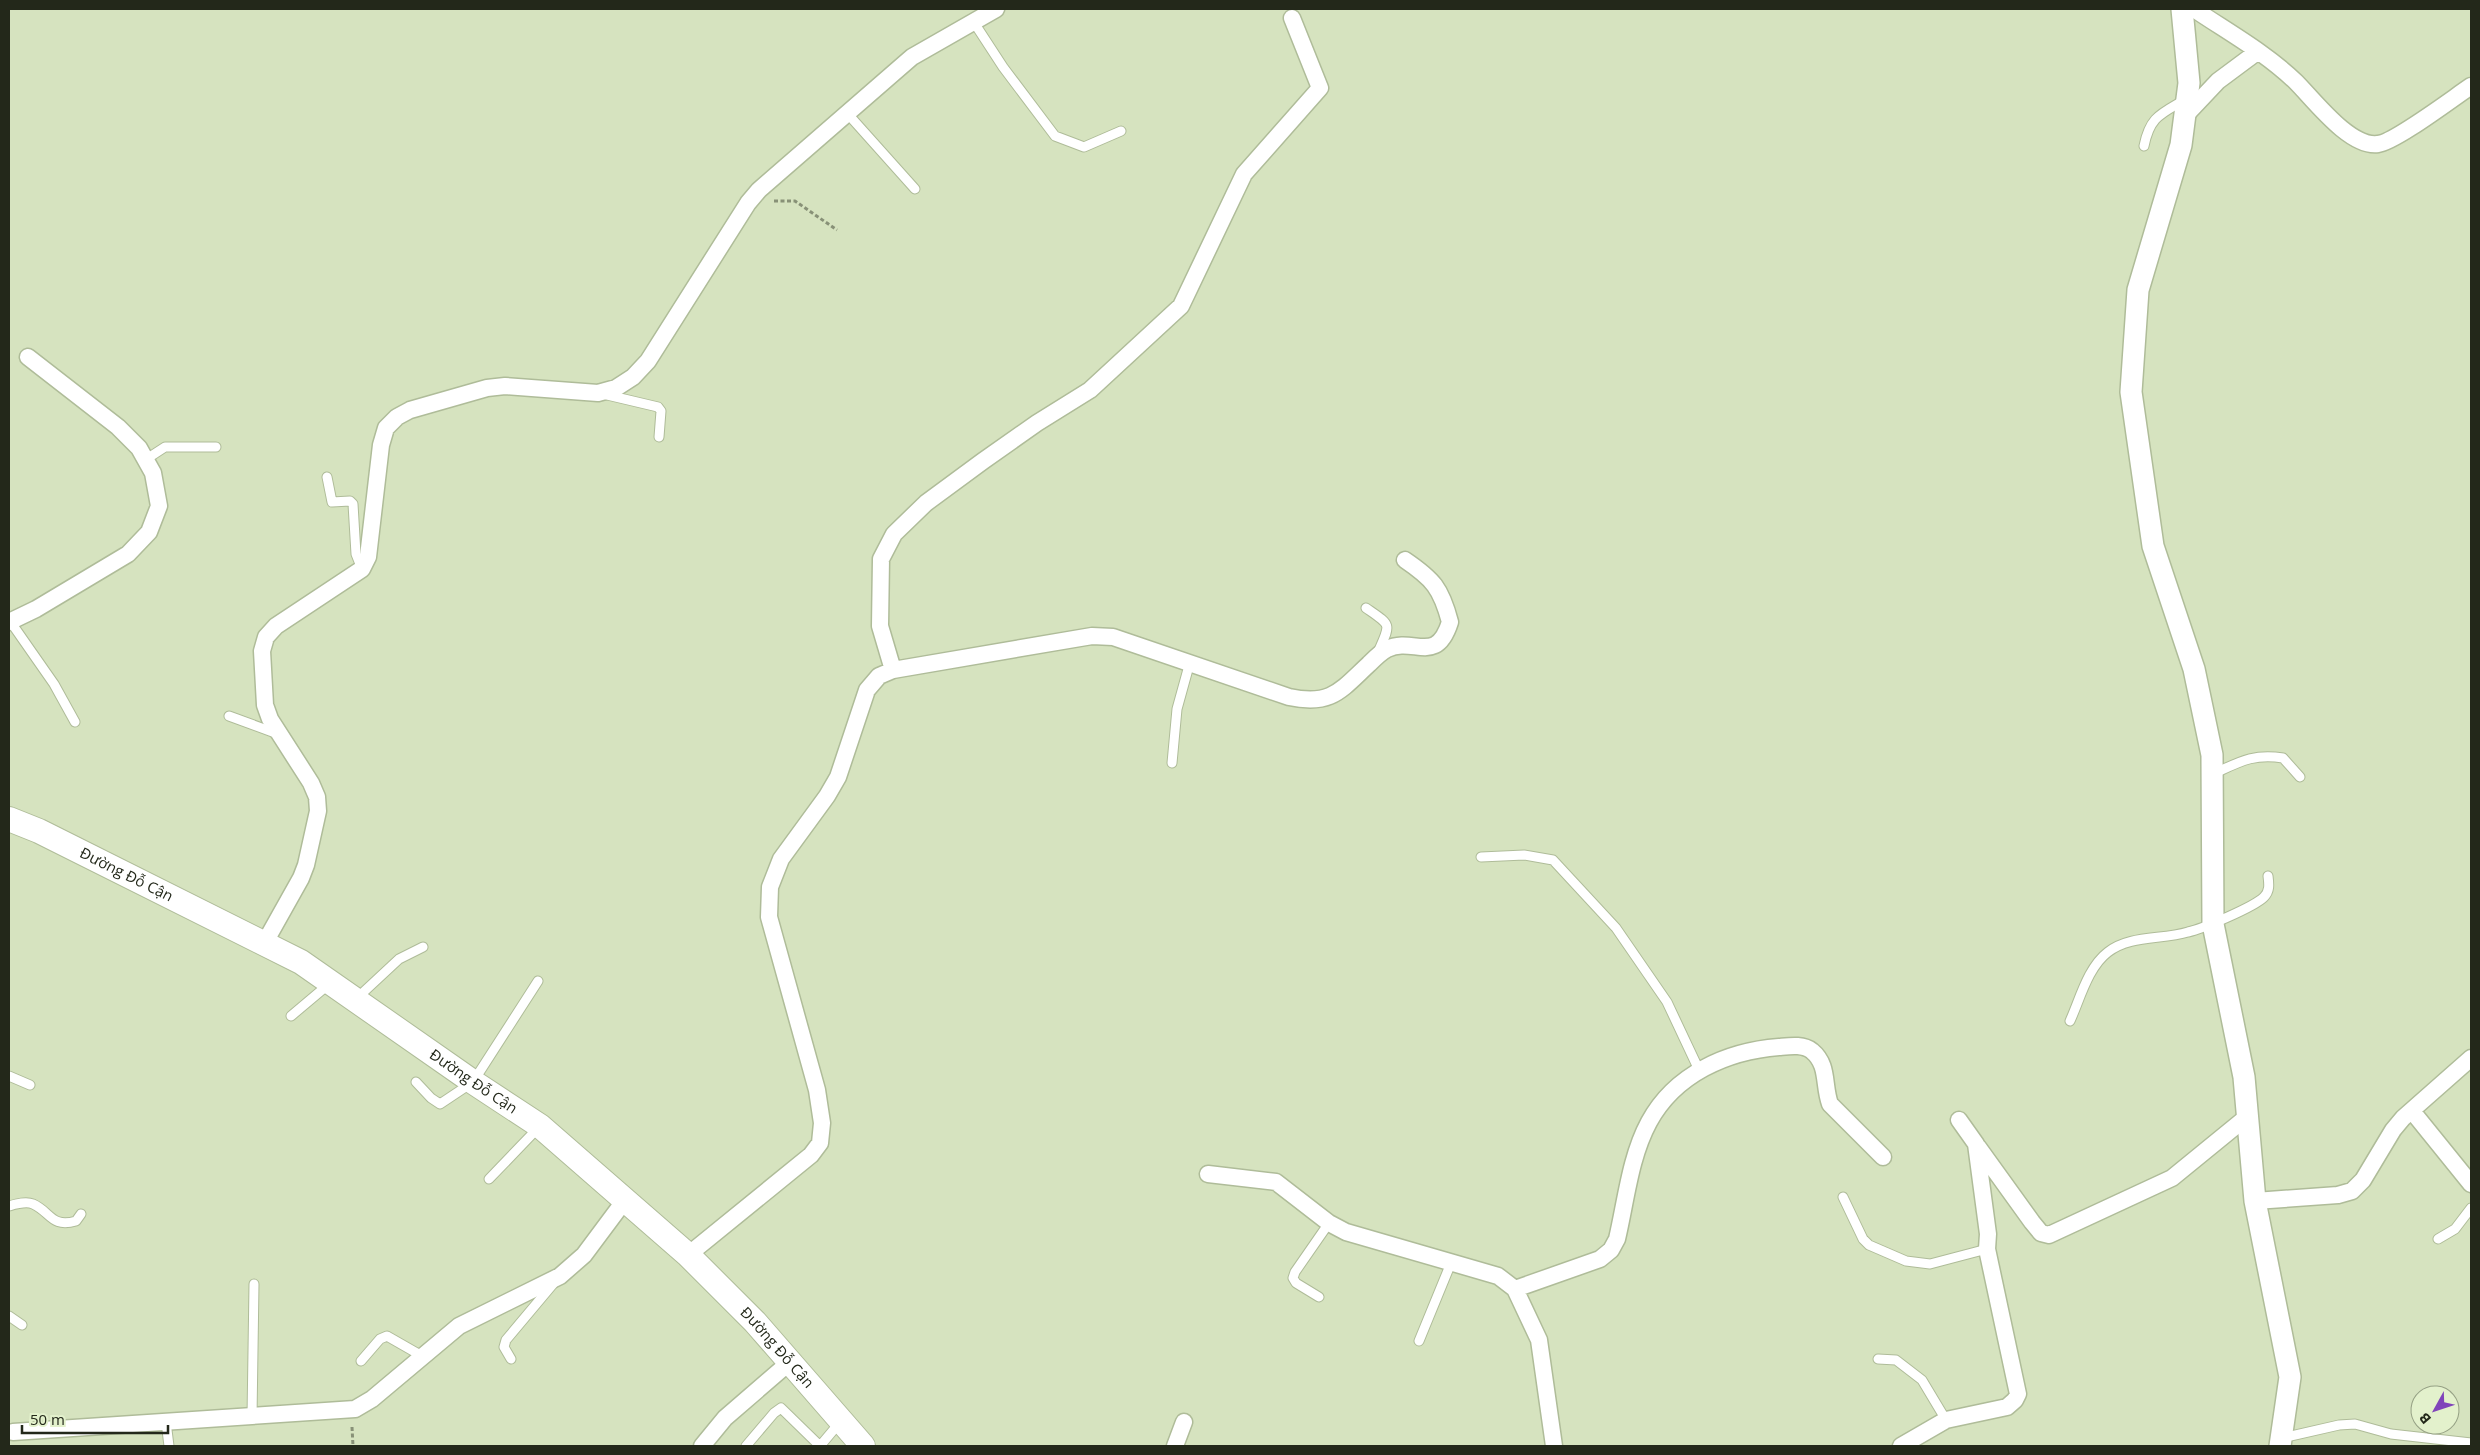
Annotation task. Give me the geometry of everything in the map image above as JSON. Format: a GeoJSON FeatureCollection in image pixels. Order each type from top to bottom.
{"type":"FeatureCollection","features":[{"type":"Feature","properties":{"kind":"main road","name":"Đường Đỗ Cận"},"geometry":{"type":"LineString","coordinates":[[9,819],[39,831],[301,962],[473,1082],[540,1126],[688,1255],[756,1322],[863,1446]]}},
{"type":"Feature","properties":{"kind":"street"},"geometry":{"type":"LineString","coordinates":[[264,944],[301,878],[318,811],[317,797],[312,783],[270,719],[265,705],[262,651],[266,637],[276,626],[362,570],[368,557],[381,445],[386,428],[398,417],[410,410],[487,388],[505,386],[598,393],[616,388],[633,377],[648,361],[748,203],[912,57],[996,9]]}},
{"type":"Feature","properties":{"kind":"street"},"geometry":{"type":"LineString","coordinates":[[2182,9],[2189,83],[2181,145],[2138,290],[2131,392],[2153,546],[2194,669],[2212,756],[2213,924],[2244,1076],[2255,1201],[2290,1377],[2281,1442]]}},
{"type":"Feature","properties":{"kind":"street"},"geometry":{"type":"LineString","coordinates":[[2194,9],[2294,80],[2346,132],[2363,143],[2378,144],[2394,137],[2471,86]]}},
{"type":"Feature","properties":{"kind":"street"},"geometry":{"type":"LineString","coordinates":[[893,670],[880,626],[881,559],[894,534],[926,503],[983,461],[1037,422],[1090,390],[1186,300],[1244,174],[1320,88],[1292,18]]}},
{"type":"Feature","properties":{"kind":"street"},"geometry":{"type":"LineString","coordinates":[[2185,108],[2257,52]]}},
{"type":"Feature","properties":{"kind":"street"},"geometry":{"type":"LineString","coordinates":[[10,621],[36,609],[128,554],[149,532],[158,506],[153,473],[139,448],[118,427],[28,357]]}},
{"type":"Feature","properties":{"kind":"street"},"geometry":{"type":"LineString","coordinates":[[688,1255],[811,1155],[820,1143],[822,1123],[817,1090],[769,917],[770,887],[781,859],[827,796],[838,777],[867,690],[879,676],[893,670],[1092,636],[1113,637],[1134,642],[1289,697],[1309,701],[1327,698],[1343,688],[1386,649],[1397,646],[1425,648],[1435,645],[1442,639],[1450,622],[1437,586],[1429,577],[1405,560]]}},
{"type":"Feature","properties":{"kind":"street"},"geometry":{"type":"LineString","coordinates":[[1514,1289],[1600,1259],[1611,1250],[1617,1239],[1640,1142],[1663,1100],[1680,1084],[1700,1070],[1735,1054],[1757,1049],[1798,1046],[1810,1050],[1820,1058],[1824,1070],[1826,1094],[1830,1104],[1883,1157]]}},
{"type":"Feature","properties":{"kind":"street"},"geometry":{"type":"LineString","coordinates":[[2255,1201],[2338,1195],[2352,1191],[2363,1180],[2393,1130],[2471,1058]]}},
{"type":"Feature","properties":{"kind":"street"},"geometry":{"type":"LineString","coordinates":[[2412,1111],[2471,1184]]}},
{"type":"Feature","properties":{"kind":"street"},"geometry":{"type":"LineString","coordinates":[[1958,1120],[2032,1222],[2041,1233],[2049,1235],[2172,1178],[2248,1116]]}},
{"type":"Feature","properties":{"kind":"street"},"geometry":{"type":"LineString","coordinates":[[1901,1446],[1946,1420],[2007,1407],[2015,1400],[2018,1394],[1987,1249],[1988,1234],[1976,1144]]}},
{"type":"Feature","properties":{"kind":"street"},"geometry":{"type":"LineString","coordinates":[[1208,1174],[1276,1182],[1329,1223],[1361,1239],[1498,1276],[1514,1289],[1539,1340],[1543,1353],[1554,1446]]}},
{"type":"Feature","properties":{"kind":"street"},"geometry":{"type":"LineString","coordinates":[[11,1435],[355,1409],[372,1399],[459,1326],[560,1276],[584,1255],[625,1200]]}},
{"type":"Feature","properties":{"kind":"street"},"geometry":{"type":"LineString","coordinates":[[702,1446],[726,1418],[791,1361]]}},
{"type":"Feature","properties":{"kind":"street"},"geometry":{"type":"LineString","coordinates":[[1175,1446],[1184,1422]]}},
{"type":"Feature","properties":{"kind":"lane"},"geometry":{"type":"LineString","coordinates":[[973,21],[1003,67],[1055,136],[1084,147],[1122,131]]}},
{"type":"Feature","properties":{"kind":"lane"},"geometry":{"type":"LineString","coordinates":[[2144,146],[2147,128],[2156,118],[2185,108]]}},
{"type":"Feature","properties":{"kind":"lane"},"geometry":{"type":"LineString","coordinates":[[847,113],[915,189]]}},
{"type":"Feature","properties":{"kind":"lane"},"geometry":{"type":"LineString","coordinates":[[598,393],[658,407],[661,410],[659,437]]}},
{"type":"Feature","properties":{"kind":"lane"},"geometry":{"type":"LineString","coordinates":[[145,460],[165,447],[216,446]]}},
{"type":"Feature","properties":{"kind":"lane"},"geometry":{"type":"LineString","coordinates":[[327,477],[332,502],[350,501],[353,504],[356,554],[362,570]]}},
{"type":"Feature","properties":{"kind":"lane"},"geometry":{"type":"LineString","coordinates":[[1366,608],[1385,621],[1388,626],[1375,659]]}},
{"type":"Feature","properties":{"kind":"lane"},"geometry":{"type":"LineString","coordinates":[[10,621],[54,684],[75,722]]}},
{"type":"Feature","properties":{"kind":"lane"},"geometry":{"type":"LineString","coordinates":[[1172,763],[1177,709],[1190,662]]}},
{"type":"Feature","properties":{"kind":"lane"},"geometry":{"type":"LineString","coordinates":[[229,716],[281,735]]}},
{"type":"Feature","properties":{"kind":"lane"},"geometry":{"type":"LineString","coordinates":[[2212,774],[2252,757],[2264,755],[2283,758],[2300,777]]}},
{"type":"Feature","properties":{"kind":"lane"},"geometry":{"type":"LineString","coordinates":[[1481,857],[1524,855],[1553,860],[1616,928],[1667,1002],[1700,1070]]}},
{"type":"Feature","properties":{"kind":"lane"},"geometry":{"type":"LineString","coordinates":[[2070,1021],[2098,960],[2109,951],[2121,943],[2187,933],[2213,924],[2264,898],[2269,888],[2268,876]]}},
{"type":"Feature","properties":{"kind":"lane"},"geometry":{"type":"LineString","coordinates":[[356,999],[399,959],[423,947]]}},
{"type":"Feature","properties":{"kind":"lane"},"geometry":{"type":"LineString","coordinates":[[416,1082],[431,1098],[440,1104],[473,1082],[538,981]]}},
{"type":"Feature","properties":{"kind":"lane"},"geometry":{"type":"LineString","coordinates":[[291,1016],[331,983]]}},
{"type":"Feature","properties":{"kind":"lane"},"geometry":{"type":"LineString","coordinates":[[9,1076],[30,1085]]}},
{"type":"Feature","properties":{"kind":"lane"},"geometry":{"type":"LineString","coordinates":[[489,1179],[540,1126]]}},
{"type":"Feature","properties":{"kind":"lane"},"geometry":{"type":"LineString","coordinates":[[1843,1197],[1862,1239],[1869,1245],[1906,1261],[1930,1264],[1987,1249]]}},
{"type":"Feature","properties":{"kind":"lane"},"geometry":{"type":"LineString","coordinates":[[9,1206],[33,1204],[57,1223],[76,1222],[81,1214]]}},
{"type":"Feature","properties":{"kind":"lane"},"geometry":{"type":"LineString","coordinates":[[2438,1239],[2455,1230],[2471,1208]]}},
{"type":"Feature","properties":{"kind":"lane"},"geometry":{"type":"LineString","coordinates":[[1319,1296],[1296,1283],[1294,1278],[1295,1272],[1329,1223]]}},
{"type":"Feature","properties":{"kind":"lane"},"geometry":{"type":"LineString","coordinates":[[1419,1341],[1451,1263]]}},
{"type":"Feature","properties":{"kind":"lane"},"geometry":{"type":"LineString","coordinates":[[511,1359],[504,1347],[510,1333],[560,1276]]}},
{"type":"Feature","properties":{"kind":"lane"},"geometry":{"type":"LineString","coordinates":[[252,1416],[254,1284]]}},
{"type":"Feature","properties":{"kind":"lane"},"geometry":{"type":"LineString","coordinates":[[9,1316],[22,1325]]}},
{"type":"Feature","properties":{"kind":"lane"},"geometry":{"type":"LineString","coordinates":[[361,1361],[380,1338],[387,1336],[422,1356]]}},
{"type":"Feature","properties":{"kind":"lane"},"geometry":{"type":"LineString","coordinates":[[1878,1359],[1896,1360],[1922,1380],[1946,1420]]}},
{"type":"Feature","properties":{"kind":"lane"},"geometry":{"type":"LineString","coordinates":[[746,1446],[774,1413],[781,1408],[820,1446],[841,1420]]}},
{"type":"Feature","properties":{"kind":"lane"},"geometry":{"type":"LineString","coordinates":[[166,1422],[169,1446]]}},
{"type":"Feature","properties":{"kind":"lane"},"geometry":{"type":"LineString","coordinates":[[2281,1442],[2339,1425],[2355,1424],[2391,1434],[2471,1444]]}},
{"type":"Feature","properties":{"kind":"path"},"geometry":{"type":"LineString","coordinates":[[748,203],[795,201],[837,230]]}}]}
